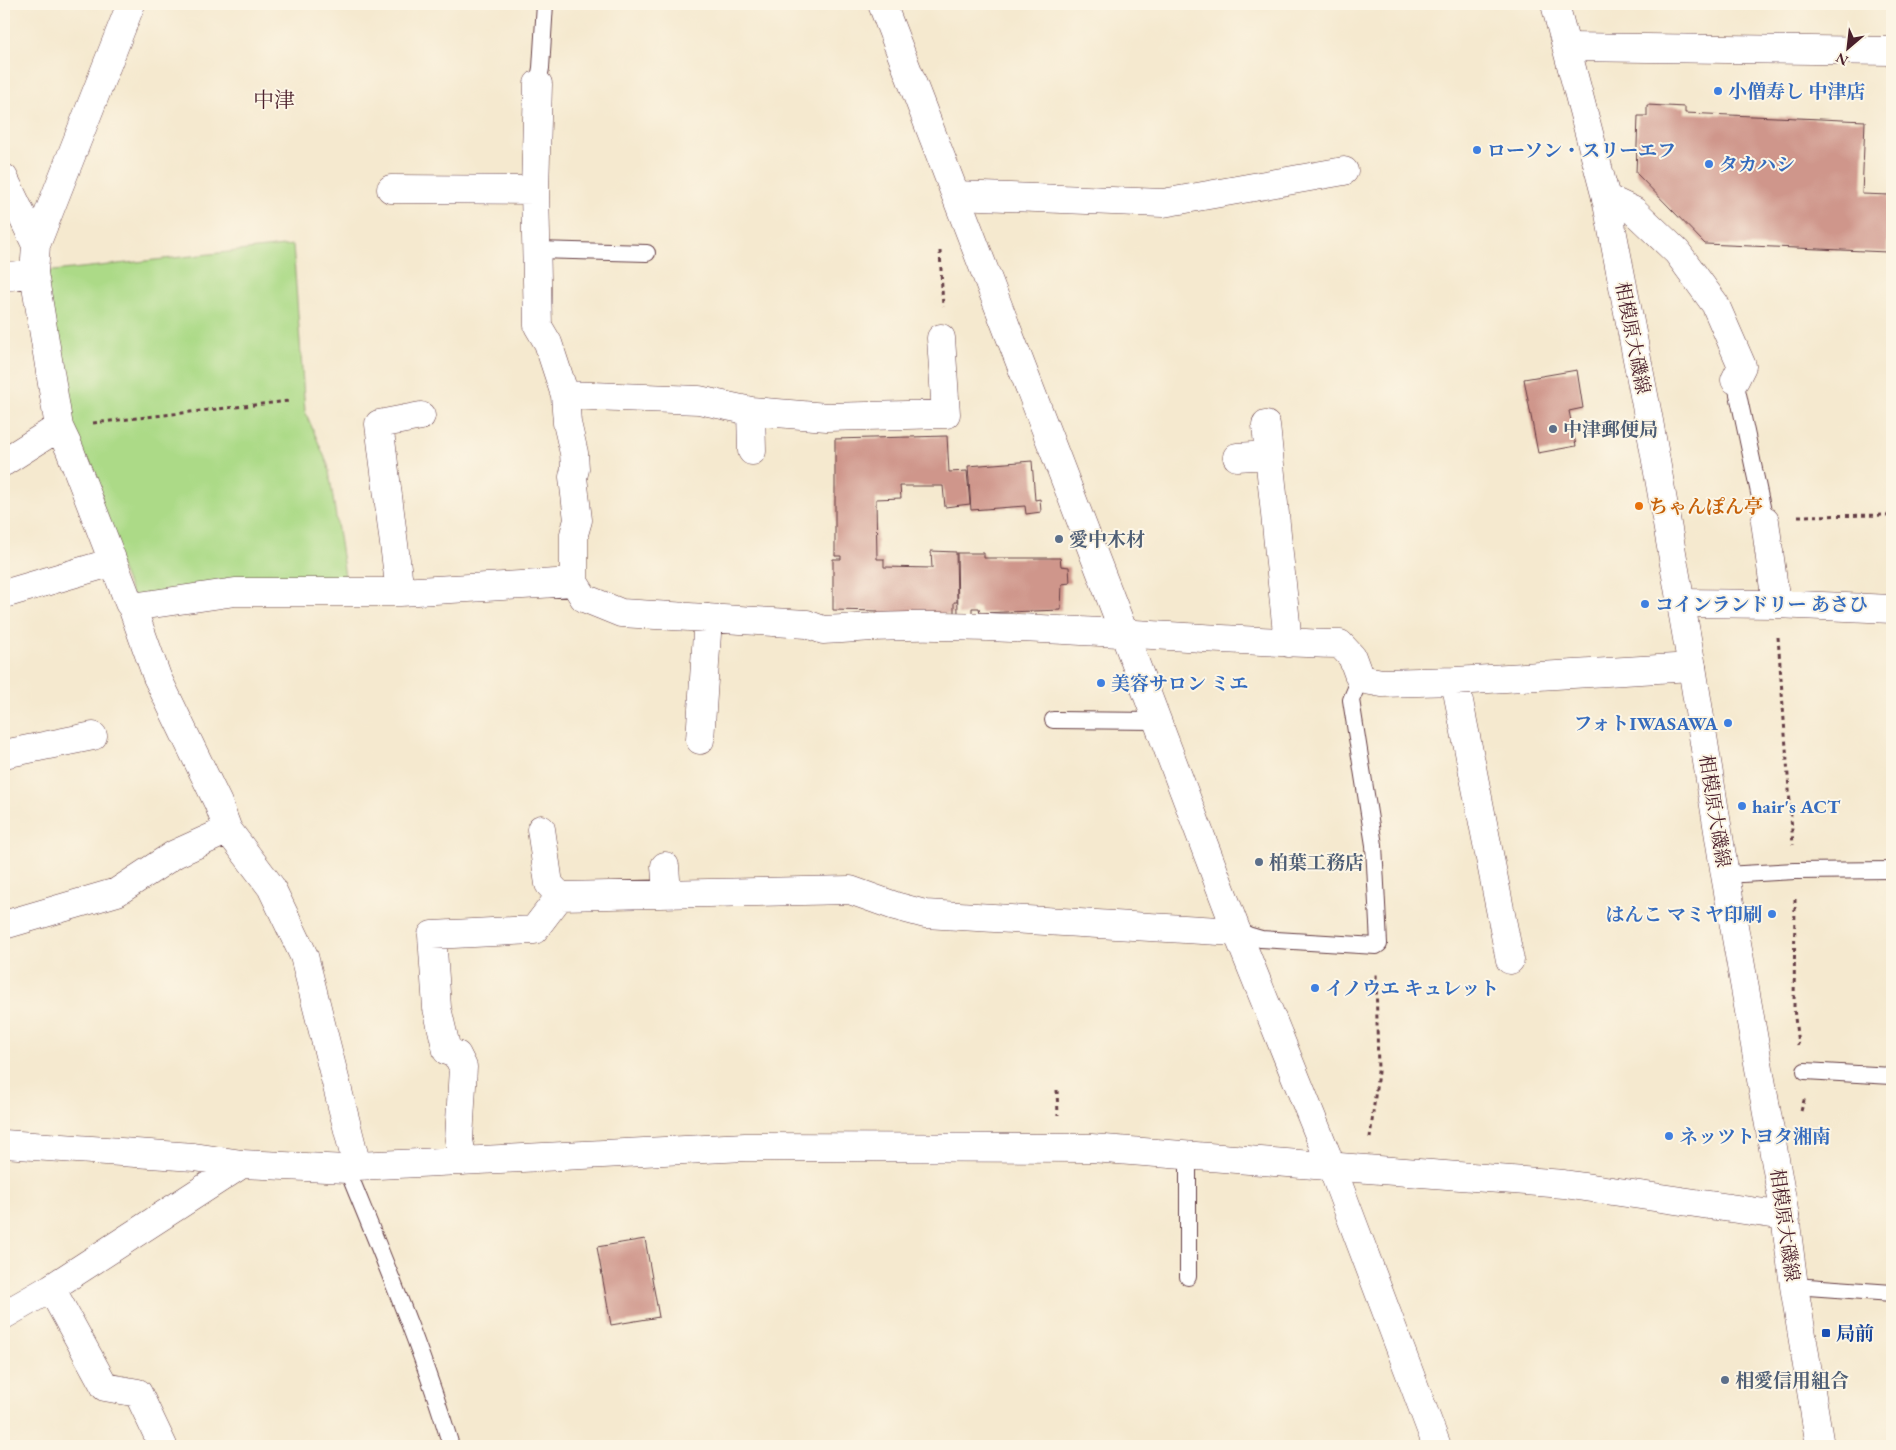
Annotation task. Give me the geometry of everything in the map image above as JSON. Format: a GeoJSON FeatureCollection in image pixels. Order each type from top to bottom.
{"type":"FeatureCollection","features":[{"type":"Feature","properties":{"kind":"street"},"geometry":{"type":"LineString","coordinates":[[131,4],[36,245],[34,273],[58,427],[69,448],[128,603],[132,607],[157,677],[218,803],[228,830],[272,887],[304,956],[352,1167]]}},
{"type":"Feature","properties":{"kind":"street"},"geometry":{"type":"LineString","coordinates":[[882,4],[1237,932],[1331,1165],[1438,1446]]}},
{"type":"Feature","properties":{"kind":"street","name":"相模原大磯線"},"geometry":{"type":"LineString","coordinates":[[1555,4],[1568,47],[1606,198],[1649,421],[1692,667],[1725,875],[1785,1216],[1794,1286],[1820,1446]]}},
{"type":"Feature","properties":{"kind":"street"},"geometry":{"type":"LineString","coordinates":[[1568,47],[1892,51]]}},
{"type":"Feature","properties":{"kind":"street"},"geometry":{"type":"LineString","coordinates":[[538,84],[535,190],[538,326],[548,343],[565,395],[567,423],[574,453],[575,469],[573,477],[578,520],[574,534],[574,582],[584,598],[621,613],[808,624],[823,630],[936,626],[1340,644],[1352,657],[1360,679],[1382,683],[1692,667]]}},
{"type":"Feature","properties":{"kind":"street"},"geometry":{"type":"LineString","coordinates":[[956,195],[1163,203],[1344,171]]}},
{"type":"Feature","properties":{"kind":"street"},"geometry":{"type":"LineString","coordinates":[[4,178],[36,245]]}},
{"type":"Feature","properties":{"kind":"street"},"geometry":{"type":"LineString","coordinates":[[392,189],[535,190]]}},
{"type":"Feature","properties":{"kind":"street"},"geometry":{"type":"LineString","coordinates":[[1606,198],[1634,211],[1677,252],[1716,304],[1742,366],[1734,380]]}},
{"type":"Feature","properties":{"kind":"street"},"geometry":{"type":"LineString","coordinates":[[4,277],[34,273]]}},
{"type":"Feature","properties":{"kind":"street"},"geometry":{"type":"LineString","coordinates":[[565,395],[699,400],[751,411],[827,417],[946,414],[941,338]]}},
{"type":"Feature","properties":{"kind":"street"},"geometry":{"type":"LineString","coordinates":[[751,411],[752,451]]}},
{"type":"Feature","properties":{"kind":"street"},"geometry":{"type":"LineString","coordinates":[[400,592],[380,424],[421,416]]}},
{"type":"Feature","properties":{"kind":"street"},"geometry":{"type":"LineString","coordinates":[[1266,425],[1288,643]]}},
{"type":"Feature","properties":{"kind":"street"},"geometry":{"type":"LineString","coordinates":[[4,462],[58,427]]}},
{"type":"Feature","properties":{"kind":"street"},"geometry":{"type":"LineString","coordinates":[[1237,457],[1269,455]]}},
{"type":"Feature","properties":{"kind":"street"},"geometry":{"type":"LineString","coordinates":[[1765,521],[1776,604]]}},
{"type":"Feature","properties":{"kind":"street"},"geometry":{"type":"LineString","coordinates":[[4,594],[112,562]]}},
{"type":"Feature","properties":{"kind":"street"},"geometry":{"type":"LineString","coordinates":[[132,607],[235,592],[400,592],[574,582]]}},
{"type":"Feature","properties":{"kind":"street"},"geometry":{"type":"LineString","coordinates":[[1680,603],[1892,608]]}},
{"type":"Feature","properties":{"kind":"street"},"geometry":{"type":"LineString","coordinates":[[700,740],[708,618]]}},
{"type":"Feature","properties":{"kind":"street"},"geometry":{"type":"LineString","coordinates":[[1455,680],[1510,960]]}},
{"type":"Feature","properties":{"kind":"street"},"geometry":{"type":"LineString","coordinates":[[4,754],[93,736]]}},
{"type":"Feature","properties":{"kind":"street"},"geometry":{"type":"LineString","coordinates":[[541,828],[549,884],[560,896],[850,890],[895,906],[925,914],[1237,932]]}},
{"type":"Feature","properties":{"kind":"street"},"geometry":{"type":"LineString","coordinates":[[4,925],[117,892],[175,854],[228,830]]}},
{"type":"Feature","properties":{"kind":"street"},"geometry":{"type":"LineString","coordinates":[[665,866],[667,893]]}},
{"type":"Feature","properties":{"kind":"street"},"geometry":{"type":"LineString","coordinates":[[463,1161],[459,1140],[462,1067],[457,1055],[446,1051],[437,1008],[432,935],[534,930],[560,896]]}},
{"type":"Feature","properties":{"kind":"street"},"geometry":{"type":"LineString","coordinates":[[4,1144],[194,1157],[242,1164],[352,1167],[745,1147],[1092,1148],[1564,1184],[1785,1216]]}},
{"type":"Feature","properties":{"kind":"street"},"geometry":{"type":"LineString","coordinates":[[4,1316],[51,1288],[242,1164]]}},
{"type":"Feature","properties":{"kind":"street"},"geometry":{"type":"LineString","coordinates":[[51,1288],[105,1387],[138,1393],[163,1446]]}},
{"type":"Feature","properties":{"kind":"lane"},"geometry":{"type":"LineString","coordinates":[[538,84],[541,68],[545,4]]}},
{"type":"Feature","properties":{"kind":"lane"},"geometry":{"type":"LineString","coordinates":[[536,250],[647,253]]}},
{"type":"Feature","properties":{"kind":"lane"},"geometry":{"type":"LineString","coordinates":[[1734,380],[1765,521]]}},
{"type":"Feature","properties":{"kind":"lane"},"geometry":{"type":"LineString","coordinates":[[1237,932],[1261,939],[1376,946],[1379,944],[1374,845],[1351,700],[1360,679]]}},
{"type":"Feature","properties":{"kind":"lane"},"geometry":{"type":"LineString","coordinates":[[1053,720],[1157,721]]}},
{"type":"Feature","properties":{"kind":"lane"},"geometry":{"type":"LineString","coordinates":[[1725,875],[1795,871],[1892,870]]}},
{"type":"Feature","properties":{"kind":"lane"},"geometry":{"type":"LineString","coordinates":[[1805,1071],[1892,1076]]}},
{"type":"Feature","properties":{"kind":"lane"},"geometry":{"type":"LineString","coordinates":[[1188,1155],[1188,1277]]}},
{"type":"Feature","properties":{"kind":"lane"},"geometry":{"type":"LineString","coordinates":[[352,1167],[437,1399],[450,1446]]}},
{"type":"Feature","properties":{"kind":"lane"},"geometry":{"type":"LineString","coordinates":[[1794,1286],[1892,1293]]}},
{"type":"Feature","properties":{"kind":"path"},"geometry":{"type":"LineString","coordinates":[[940,249],[944,332],[941,338]]}},
{"type":"Feature","properties":{"kind":"path"},"geometry":{"type":"LineString","coordinates":[[58,427],[289,401]]}},
{"type":"Feature","properties":{"kind":"path"},"geometry":{"type":"LineString","coordinates":[[1765,521],[1785,516],[1892,515]]}},
{"type":"Feature","properties":{"kind":"path"},"geometry":{"type":"LineString","coordinates":[[1776,604],[1795,871],[1794,1008],[1798,1045],[1805,1071],[1806,1094],[1800,1113]]}},
{"type":"Feature","properties":{"kind":"path"},"geometry":{"type":"LineString","coordinates":[[1364,1169],[1378,1072],[1376,946]]}},
{"type":"Feature","properties":{"kind":"green space"},"geometry":{"type":"Polygon","coordinates":[[[293,245],[305,411],[328,465],[346,582],[135,602],[69,440],[44,272],[293,245]]]}},
{"type":"Feature","properties":{"kind":"building"},"geometry":{"type":"Polygon","coordinates":[[[1647,105],[1685,107],[1685,113],[1865,121],[1862,194],[1889,195],[1887,252],[1705,244],[1636,173],[1638,116],[1647,116],[1647,105]]]}},
{"type":"Feature","properties":{"kind":"building","name":"中津郵便局"},"geometry":{"type":"Polygon","coordinates":[[[1577,370],[1583,408],[1569,411],[1576,446],[1538,453],[1524,379],[1577,370]]]}},
{"type":"Feature","properties":{"kind":"building"},"geometry":{"type":"Polygon","coordinates":[[[947,436],[949,472],[967,471],[970,504],[945,507],[943,486],[900,486],[901,498],[876,499],[877,559],[884,559],[884,567],[932,568],[931,551],[956,552],[957,602],[954,602],[954,614],[879,615],[878,611],[833,610],[833,559],[841,559],[841,556],[835,556],[835,439],[947,436]]]}},
{"type":"Feature","properties":{"kind":"building"},"geometry":{"type":"Polygon","coordinates":[[[1032,461],[1035,500],[1040,499],[1041,512],[1026,514],[1025,506],[971,510],[968,466],[1032,461]]]}},
{"type":"Feature","properties":{"kind":"building"},"geometry":{"type":"Polygon","coordinates":[[[957,553],[984,553],[984,558],[1060,558],[1061,566],[1069,567],[1070,583],[1062,584],[1061,610],[980,613],[979,608],[972,608],[972,614],[958,615],[957,553]]]}},
{"type":"Feature","properties":{"kind":"building"},"geometry":{"type":"Polygon","coordinates":[[[645,1239],[659,1317],[611,1325],[597,1247],[645,1239]]]}},
{"type":"Feature","properties":{"kind":"place","name":"小僧寿し 中津店"},"geometry":{"type":"Point","coordinates":[1718,91]}},
{"type":"Feature","properties":{"kind":"place","name":"ローソン・スリーエフ"},"geometry":{"type":"Point","coordinates":[1477,150]}},
{"type":"Feature","properties":{"kind":"place","name":"タカハシ"},"geometry":{"type":"Point","coordinates":[1709,164]}},
{"type":"Feature","properties":{"kind":"place","name":"中津郵便局"},"geometry":{"type":"Point","coordinates":[1553,429]}},
{"type":"Feature","properties":{"kind":"place","name":"ちゃんぽん亭"},"geometry":{"type":"Point","coordinates":[1639,506]}},
{"type":"Feature","properties":{"kind":"place","name":"愛中木材"},"geometry":{"type":"Point","coordinates":[1059,539]}},
{"type":"Feature","properties":{"kind":"place","name":"コインランドリー あさひ"},"geometry":{"type":"Point","coordinates":[1645,604]}},
{"type":"Feature","properties":{"kind":"place","name":"美容サロン ミエ"},"geometry":{"type":"Point","coordinates":[1101,683]}},
{"type":"Feature","properties":{"kind":"place","name":"フォトIWASAWA"},"geometry":{"type":"Point","coordinates":[1728,723]}},
{"type":"Feature","properties":{"kind":"place","name":"hair's ACT"},"geometry":{"type":"Point","coordinates":[1742,806]}},
{"type":"Feature","properties":{"kind":"place","name":"柏葉工務店"},"geometry":{"type":"Point","coordinates":[1259,862]}},
{"type":"Feature","properties":{"kind":"place","name":"はんこ マミヤ印刷"},"geometry":{"type":"Point","coordinates":[1772,914]}},
{"type":"Feature","properties":{"kind":"place","name":"イノウエ キュレット"},"geometry":{"type":"Point","coordinates":[1315,988]}},
{"type":"Feature","properties":{"kind":"place","name":"ネッツトヨタ湘南"},"geometry":{"type":"Point","coordinates":[1669,1136]}},
{"type":"Feature","properties":{"kind":"place","name":"局前"},"geometry":{"type":"Point","coordinates":[1826,1333]}},
{"type":"Feature","properties":{"kind":"place","name":"相愛信用組合"},"geometry":{"type":"Point","coordinates":[1725,1380]}},
{"type":"Feature","properties":{"kind":"district","name":"中津"},"geometry":{"type":"Point","coordinates":[274,99]}}]}
